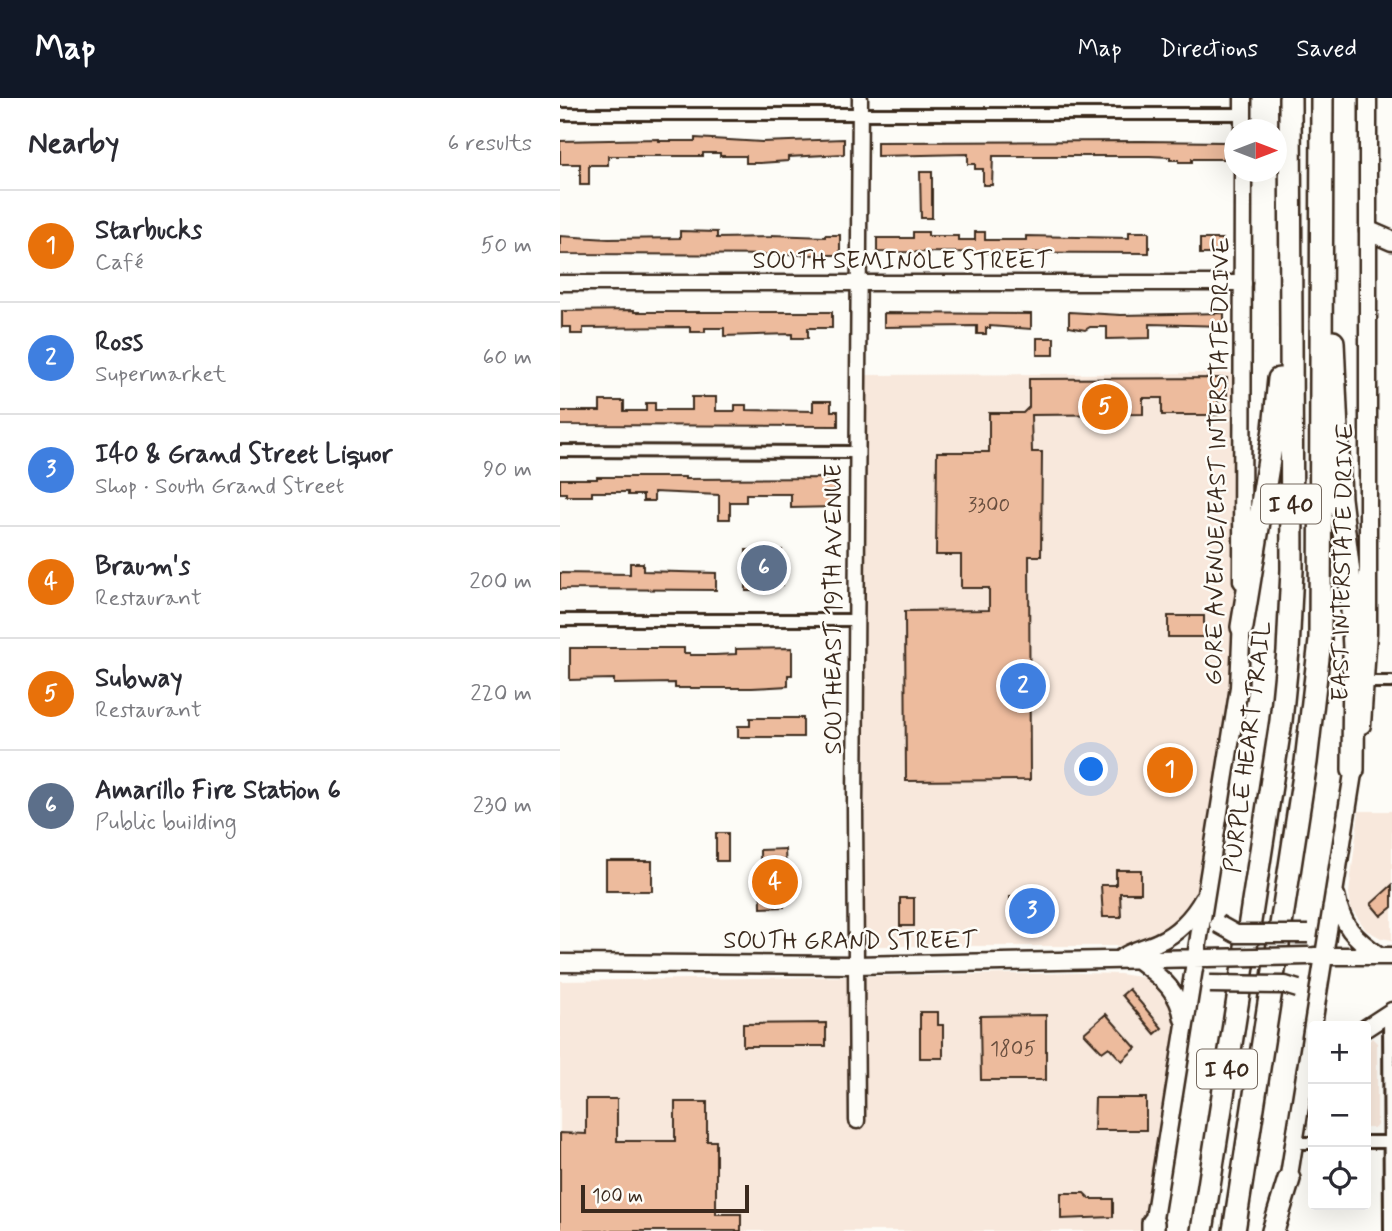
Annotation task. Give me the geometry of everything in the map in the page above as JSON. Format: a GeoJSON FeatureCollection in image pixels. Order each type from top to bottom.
{"type":"FeatureCollection","features":[{"type":"Feature","properties":{"kind":"highway","name":"PURPLE HEART TRAIL"},"geometry":{"type":"LineString","coordinates":[[1202,1231],[1282,721],[1287,663],[1292,570],[1290,98]]}},
{"type":"Feature","properties":{"kind":"highway","name":"I 40"},"geometry":{"type":"LineString","coordinates":[[1234,1231],[1306,762],[1320,641],[1322,98]]}},
{"type":"Feature","properties":{"kind":"highway"},"geometry":{"type":"LineString","coordinates":[[1320,260],[1335,355],[1340,498],[1351,590],[1354,661],[1353,769]]}},
{"type":"Feature","properties":{"kind":"highway"},"geometry":{"type":"LineString","coordinates":[[1242,626],[1274,429],[1291,293]]}},
{"type":"Feature","properties":{"kind":"highway"},"geometry":{"type":"LineString","coordinates":[[1273,1231],[1289,1179]]}},
{"type":"Feature","properties":{"kind":"main road","name":"EAST INTERSTATE DRIVE"},"geometry":{"type":"LineString","coordinates":[[1280,1231],[1314,1018],[1316,956],[1329,919],[1362,726],[1366,682],[1368,98]]}},
{"type":"Feature","properties":{"kind":"main road","name":"GORE AVENUE/EAST INTERSTATE DRIVE"},"geometry":{"type":"LineString","coordinates":[[1201,958],[1206,899],[1240,687],[1243,182]]}},
{"type":"Feature","properties":{"kind":"main road"},"geometry":{"type":"LineString","coordinates":[[1369,231],[1392,241]]}},
{"type":"Feature","properties":{"kind":"main road"},"geometry":{"type":"LineString","coordinates":[[1335,886],[1340,915],[1350,931],[1362,944],[1386,956]]}},
{"type":"Feature","properties":{"kind":"main road"},"geometry":{"type":"LineString","coordinates":[[1119,960],[1134,950],[1158,942],[1180,929],[1206,899],[1218,924],[1236,933],[1308,934],[1329,919]]}},
{"type":"Feature","properties":{"kind":"main road","name":"SOUTH GRAND STREET"},"geometry":{"type":"LineString","coordinates":[[560,963],[854,965],[1386,956]]}},
{"type":"Feature","properties":{"kind":"main road"},"geometry":{"type":"LineString","coordinates":[[1153,1228],[1189,997],[1201,958]]}},
{"type":"Feature","properties":{"kind":"main road"},"geometry":{"type":"LineString","coordinates":[[1137,960],[1164,980],[1175,994],[1182,1010],[1184,1028]]}},
{"type":"Feature","properties":{"kind":"main road"},"geometry":{"type":"LineString","coordinates":[[1189,997],[1199,987],[1210,984],[1285,985],[1298,989],[1306,998],[1314,1018]]}},
{"type":"Feature","properties":{"kind":"main road"},"geometry":{"type":"LineString","coordinates":[[1371,1025],[1391,1012]]}},
{"type":"Feature","properties":{"kind":"main road"},"geometry":{"type":"LineString","coordinates":[[1302,1092],[1308,1084]]}},
{"type":"Feature","properties":{"kind":"street","name":"SOUTHEAST 19TH AVENUE"},"geometry":{"type":"LineString","coordinates":[[857,1121],[854,965],[860,98]]}},
{"type":"Feature","properties":{"kind":"street"},"geometry":{"type":"LineString","coordinates":[[560,114],[1243,114]]}},
{"type":"Feature","properties":{"kind":"street","name":"SOUTH SEMINOLE STREET"},"geometry":{"type":"LineString","coordinates":[[560,283],[1244,283]]}},
{"type":"Feature","properties":{"kind":"street"},"geometry":{"type":"LineString","coordinates":[[560,451],[856,452]]}},
{"type":"Feature","properties":{"kind":"street"},"geometry":{"type":"LineString","coordinates":[[560,620],[856,620]]}},
{"type":"Feature","properties":{"kind":"street"},"geometry":{"type":"LineString","coordinates":[[1366,682],[1392,682]]}},
{"type":"Feature","properties":{"kind":"street"},"geometry":{"type":"LineString","coordinates":[[1390,1231],[1391,1012]]}},
{"type":"Feature","properties":{"kind":"street"},"geometry":{"type":"LineString","coordinates":[[1371,1142],[1391,1142]]}},
{"type":"Feature","properties":{"kind":"street"},"geometry":{"type":"LineString","coordinates":[[1294,1143],[1308,1143]]}},
{"type":"Feature","properties":{"kind":"shaded area"},"geometry":{"type":"Polygon","coordinates":[[[1234,373],[1235,666],[1199,894],[1179,924],[1137,946],[869,945],[865,938],[865,375],[1234,373]]]}},
{"type":"Feature","properties":{"kind":"shaded area"},"geometry":{"type":"Polygon","coordinates":[[[1359,811],[1392,811],[1392,940],[1366,930],[1351,908],[1349,893],[1359,811]]]}},
{"type":"Feature","properties":{"kind":"shaded area"},"geometry":{"type":"Polygon","coordinates":[[[1120,974],[1156,982],[1168,994],[1177,1019],[1143,1231],[560,1231],[560,981],[1120,974]]]}},
{"type":"Feature","properties":{"kind":"shaded area"},"geometry":{"type":"Polygon","coordinates":[[[1371,1039],[1377,1043],[1375,1128],[1371,1128],[1371,1039]]]}},
{"type":"Feature","properties":{"kind":"building"},"geometry":{"type":"Polygon","coordinates":[[[695,138],[762,142],[844,139],[844,154],[788,157],[788,161],[760,163],[746,163],[746,156],[720,156],[720,153],[703,153],[703,156],[608,156],[608,165],[589,165],[589,185],[580,185],[580,164],[560,164],[560,141],[695,141],[695,138]]]}},
{"type":"Feature","properties":{"kind":"building"},"geometry":{"type":"Polygon","coordinates":[[[877,142],[1224,142],[1224,159],[1192,159],[1192,162],[1179,162],[1170,160],[1170,157],[1150,156],[993,156],[992,185],[983,185],[983,169],[975,169],[975,164],[968,164],[968,154],[877,156],[877,142]]]}},
{"type":"Feature","properties":{"kind":"building"},"geometry":{"type":"Polygon","coordinates":[[[920,172],[932,172],[932,218],[921,218],[920,172]]]}},
{"type":"Feature","properties":{"kind":"building"},"geometry":{"type":"Polygon","coordinates":[[[680,231],[717,232],[717,238],[840,235],[840,255],[560,254],[560,236],[609,239],[680,238],[680,231]]]}},
{"type":"Feature","properties":{"kind":"building"},"geometry":{"type":"Polygon","coordinates":[[[913,232],[928,232],[928,236],[958,236],[958,240],[975,240],[975,232],[985,232],[985,240],[1026,240],[1026,236],[1129,238],[1129,232],[1149,232],[1149,253],[877,252],[877,238],[913,238],[913,232]]]}},
{"type":"Feature","properties":{"kind":"building"},"geometry":{"type":"Polygon","coordinates":[[[1200,239],[1223,239],[1223,254],[1200,254],[1200,239]]]}},
{"type":"Feature","properties":{"kind":"building"},"geometry":{"type":"Polygon","coordinates":[[[562,311],[832,312],[832,328],[808,328],[808,338],[792,338],[792,334],[724,336],[724,328],[705,328],[705,332],[690,332],[690,327],[583,328],[583,334],[571,334],[571,327],[562,327],[562,311]]]}},
{"type":"Feature","properties":{"kind":"building"},"geometry":{"type":"Polygon","coordinates":[[[1069,312],[1121,315],[1224,313],[1224,326],[1150,324],[1150,338],[1107,339],[1107,327],[1090,327],[1085,330],[1069,327],[1069,312]]]}},
{"type":"Feature","properties":{"kind":"building"},"geometry":{"type":"Polygon","coordinates":[[[884,313],[1031,314],[1031,329],[990,326],[986,328],[986,334],[977,334],[977,326],[884,327],[884,313]]]}},
{"type":"Feature","properties":{"kind":"building"},"geometry":{"type":"Polygon","coordinates":[[[1037,338],[1054,338],[1054,355],[1037,355],[1037,338]]]}},
{"type":"Feature","properties":{"kind":"building"},"geometry":{"type":"Polygon","coordinates":[[[1227,378],[1227,398],[1218,398],[1218,415],[1162,415],[1162,398],[1143,398],[1143,414],[1031,415],[1032,452],[1042,452],[1041,556],[1029,556],[1030,780],[906,781],[905,611],[989,610],[989,588],[961,588],[961,555],[936,555],[937,452],[989,452],[989,413],[1023,413],[1029,407],[1029,379],[1227,378]]]}},
{"type":"Feature","properties":{"kind":"building"},"geometry":{"type":"Polygon","coordinates":[[[692,397],[716,397],[716,411],[735,411],[735,405],[746,405],[746,410],[813,411],[813,401],[831,401],[831,411],[838,411],[838,426],[560,425],[560,411],[600,411],[600,401],[624,401],[624,411],[646,411],[646,403],[655,403],[655,410],[692,410],[692,397]]]}},
{"type":"Feature","properties":{"kind":"building"},"geometry":{"type":"Polygon","coordinates":[[[835,478],[835,507],[791,508],[791,494],[746,494],[746,502],[730,502],[730,519],[719,519],[719,495],[654,492],[654,501],[643,501],[643,495],[628,495],[628,492],[592,492],[592,496],[566,496],[566,493],[560,493],[560,479],[835,478]]]}},
{"type":"Feature","properties":{"kind":"building"},"geometry":{"type":"Polygon","coordinates":[[[746,550],[782,550],[782,586],[761,586],[761,591],[746,591],[746,550]]]}},
{"type":"Feature","properties":{"kind":"building"},"geometry":{"type":"Polygon","coordinates":[[[630,563],[643,563],[643,571],[716,573],[716,590],[560,589],[560,573],[630,574],[630,563]]]}},
{"type":"Feature","properties":{"kind":"building"},"geometry":{"type":"Polygon","coordinates":[[[1168,616],[1204,616],[1204,637],[1168,637],[1168,616]]]}},
{"type":"Feature","properties":{"kind":"building"},"geometry":{"type":"Polygon","coordinates":[[[570,648],[684,648],[684,653],[690,655],[715,655],[736,654],[736,649],[792,648],[792,675],[788,675],[788,686],[752,688],[675,688],[675,683],[614,684],[614,679],[570,680],[570,648]]]}},
{"type":"Feature","properties":{"kind":"building"},"geometry":{"type":"Polygon","coordinates":[[[750,718],[803,718],[803,737],[738,737],[738,726],[750,726],[750,718]]]}},
{"type":"Feature","properties":{"kind":"building"},"geometry":{"type":"Polygon","coordinates":[[[1145,761],[1182,761],[1182,776],[1145,776],[1145,761]]]}},
{"type":"Feature","properties":{"kind":"building"},"geometry":{"type":"Polygon","coordinates":[[[716,833],[728,833],[728,861],[716,861],[716,833]]]}},
{"type":"Feature","properties":{"kind":"building"},"geometry":{"type":"Polygon","coordinates":[[[785,849],[789,886],[784,890],[784,907],[761,908],[760,850],[785,849]]]}},
{"type":"Feature","properties":{"kind":"building"},"geometry":{"type":"Polygon","coordinates":[[[606,861],[652,861],[652,891],[606,891],[606,861]]]}},
{"type":"Feature","properties":{"kind":"building"},"geometry":{"type":"Polygon","coordinates":[[[1116,870],[1141,870],[1141,893],[1120,893],[1121,917],[1103,917],[1101,885],[1116,885],[1116,870]]]}},
{"type":"Feature","properties":{"kind":"building"},"geometry":{"type":"Polygon","coordinates":[[[1392,885],[1392,907],[1381,916],[1371,904],[1392,885]]]}},
{"type":"Feature","properties":{"kind":"building"},"geometry":{"type":"Polygon","coordinates":[[[1046,896],[1046,906],[1053,906],[1053,916],[1010,919],[1010,897],[1046,896]]]}},
{"type":"Feature","properties":{"kind":"building"},"geometry":{"type":"Polygon","coordinates":[[[900,898],[914,898],[914,926],[900,926],[900,898]]]}},
{"type":"Feature","properties":{"kind":"building"},"geometry":{"type":"Polygon","coordinates":[[[1129,989],[1162,1028],[1155,1034],[1122,995],[1129,989]]]}},
{"type":"Feature","properties":{"kind":"building"},"geometry":{"type":"Polygon","coordinates":[[[920,1012],[938,1012],[938,1025],[943,1025],[943,1058],[920,1058],[920,1012]]]}},
{"type":"Feature","properties":{"kind":"building"},"geometry":{"type":"Polygon","coordinates":[[[1106,1014],[1136,1048],[1122,1061],[1109,1047],[1102,1052],[1084,1033],[1106,1014]]]}},
{"type":"Feature","properties":{"kind":"building"},"geometry":{"type":"Polygon","coordinates":[[[1046,1015],[1046,1080],[981,1080],[980,1016],[1046,1015]]]}},
{"type":"Feature","properties":{"kind":"building"},"geometry":{"type":"Polygon","coordinates":[[[826,1023],[826,1046],[743,1046],[743,1024],[826,1023]]]}},
{"type":"Feature","properties":{"kind":"building"},"geometry":{"type":"Polygon","coordinates":[[[1095,1098],[1146,1098],[1146,1130],[1094,1130],[1095,1098]]]}},
{"type":"Feature","properties":{"kind":"building"},"geometry":{"type":"Polygon","coordinates":[[[586,1099],[617,1099],[617,1141],[675,1141],[675,1102],[707,1102],[707,1141],[716,1141],[716,1214],[741,1214],[741,1231],[560,1231],[560,1133],[586,1134],[586,1099]]]}},
{"type":"Feature","properties":{"kind":"building"},"geometry":{"type":"Polygon","coordinates":[[[1061,1193],[1084,1193],[1090,1199],[1113,1199],[1113,1217],[1061,1219],[1061,1193]]]}},
{"type":"Feature","properties":{"kind":"place","name":"Subway"},"geometry":{"type":"Point","coordinates":[1105,407]}},
{"type":"Feature","properties":{"kind":"place","name":"Amarillo Fire Station 6"},"geometry":{"type":"Point","coordinates":[764,568]}},
{"type":"Feature","properties":{"kind":"place","name":"Ross"},"geometry":{"type":"Point","coordinates":[1023,686]}},
{"type":"Feature","properties":{"kind":"place","name":"Starbucks"},"geometry":{"type":"Point","coordinates":[1170,770]}},
{"type":"Feature","properties":{"kind":"place","name":"Braum's"},"geometry":{"type":"Point","coordinates":[775,882]}},
{"type":"Feature","properties":{"kind":"place","name":"I40 & Grand Street Liquor"},"geometry":{"type":"Point","coordinates":[1032,911]}}]}
